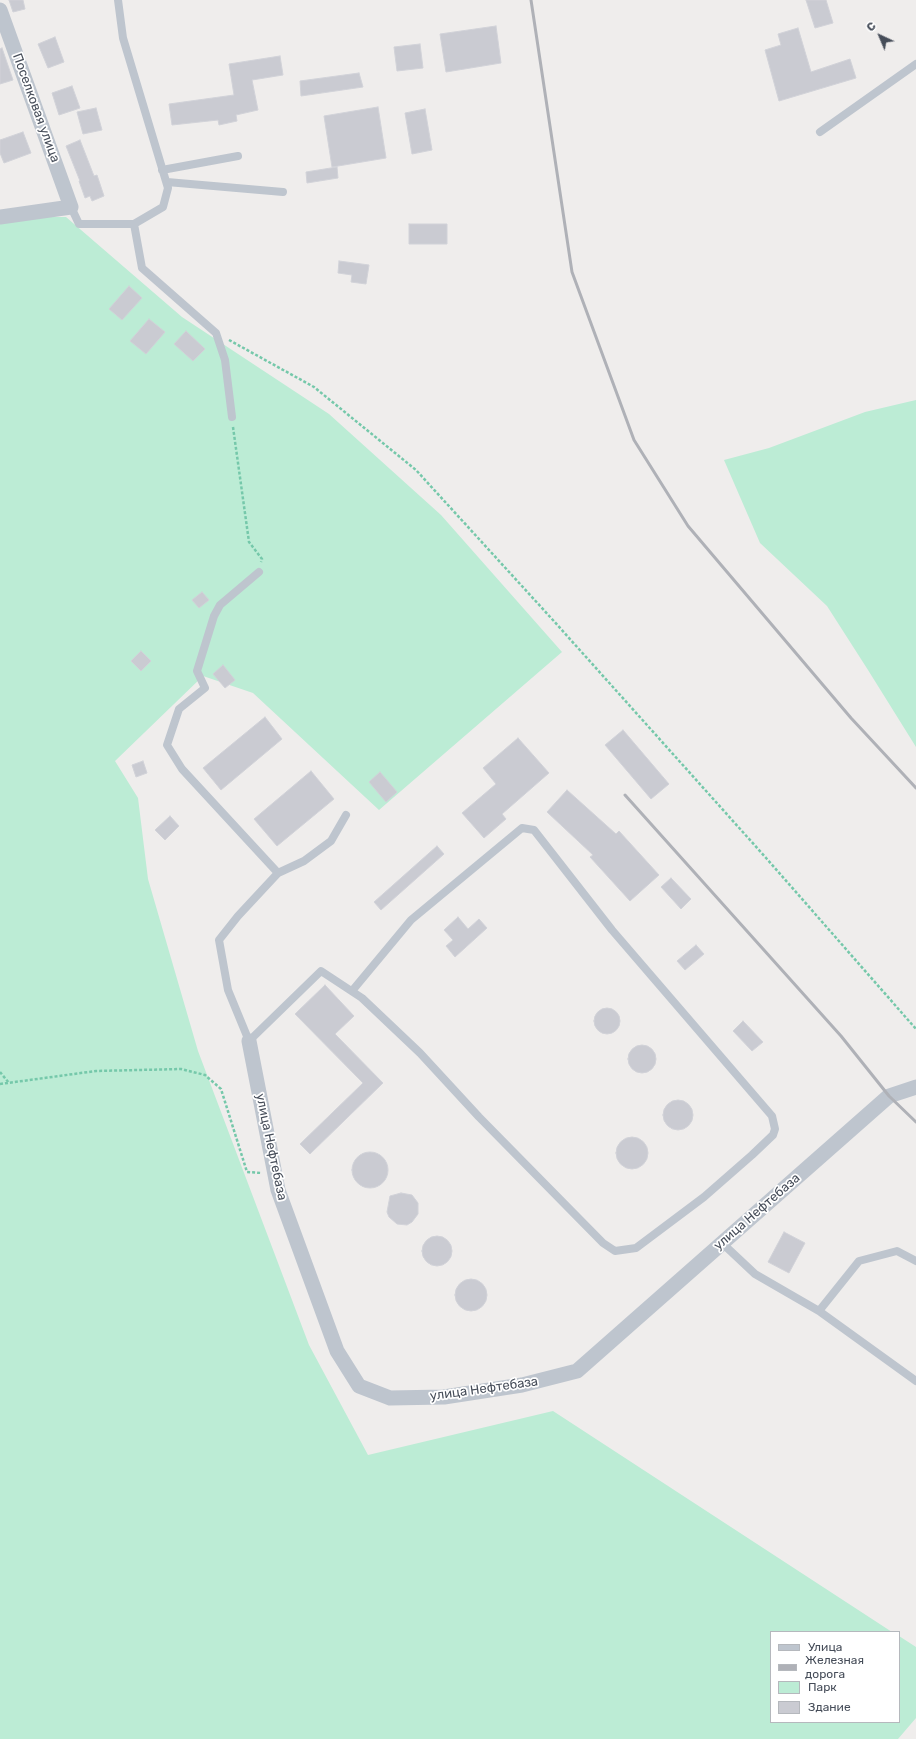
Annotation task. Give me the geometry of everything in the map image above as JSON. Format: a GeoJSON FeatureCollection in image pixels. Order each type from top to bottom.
{"type":"FeatureCollection","features":[{"type":"Feature","properties":{"kind":"street","name":"Поселковая улица"},"geometry":{"type":"LineString","coordinates":[[0,10],[72,207]]}},
{"type":"Feature","properties":{"kind":"street"},"geometry":{"type":"LineString","coordinates":[[0,217],[72,207]]}},
{"type":"Feature","properties":{"kind":"street","name":"улица Нефтебаза"},"geometry":{"type":"LineString","coordinates":[[249,1041],[278,1190],[337,1350],[360,1386],[390,1398],[444,1397],[522,1386],[577,1372],[889,1096],[916,1087]]}},
{"type":"Feature","properties":{"kind":"lane"},"geometry":{"type":"LineString","coordinates":[[72,207],[79,224],[134,224],[163,207],[168,188],[123,38],[118,0]]}},
{"type":"Feature","properties":{"kind":"lane"},"geometry":{"type":"LineString","coordinates":[[820,132],[916,64]]}},
{"type":"Feature","properties":{"kind":"lane"},"geometry":{"type":"LineString","coordinates":[[162,170],[238,156]]}},
{"type":"Feature","properties":{"kind":"lane"},"geometry":{"type":"LineString","coordinates":[[167,182],[283,192]]}},
{"type":"Feature","properties":{"kind":"lane"},"geometry":{"type":"LineString","coordinates":[[134,224],[142,268],[216,333],[225,360],[232,418]]}},
{"type":"Feature","properties":{"kind":"lane"},"geometry":{"type":"LineString","coordinates":[[259,572],[220,605],[214,616],[197,672],[204,688],[179,709],[167,745],[182,769],[278,873]]}},
{"type":"Feature","properties":{"kind":"lane"},"geometry":{"type":"LineString","coordinates":[[346,815],[331,841],[304,861],[278,873],[238,916],[219,940],[228,990],[249,1041],[321,971],[352,991],[420,1053],[479,1117],[603,1243],[615,1251],[636,1248],[704,1197],[773,1135],[775,1129],[772,1116],[612,930],[534,830],[522,828],[411,920],[352,991]]}},
{"type":"Feature","properties":{"kind":"lane"},"geometry":{"type":"LineString","coordinates":[[722,1243],[755,1274],[819,1311],[916,1380]]}},
{"type":"Feature","properties":{"kind":"lane"},"geometry":{"type":"LineString","coordinates":[[819,1311],[859,1260],[897,1251],[916,1261]]}},
{"type":"Feature","properties":{"kind":"path"},"geometry":{"type":"LineString","coordinates":[[216,333],[314,387],[416,470],[552,618],[916,1029]]}},
{"type":"Feature","properties":{"kind":"path"},"geometry":{"type":"LineString","coordinates":[[232,418],[249,542],[262,559],[259,572]]}},
{"type":"Feature","properties":{"kind":"path"},"geometry":{"type":"LineString","coordinates":[[0,1084],[96,1071],[181,1069],[205,1075],[221,1089],[247,1172],[274,1174]]}},
{"type":"Feature","properties":{"kind":"path"},"geometry":{"type":"LineString","coordinates":[[0,1072],[9,1083]]}},
{"type":"Feature","properties":{"kind":"green space"},"geometry":{"type":"Polygon","coordinates":[[[42,217],[66,217],[182,317],[329,414],[441,515],[562,652],[379,810],[253,693],[203,676],[115,761],[138,798],[148,879],[198,1051],[309,1345],[368,1455],[553,1411],[890,1631],[770,1631],[770,1723],[900,1723],[900,1637],[916,1647],[916,1718],[898,1739],[0,1739],[0,223],[42,217]]]}},
{"type":"Feature","properties":{"kind":"green space"},"geometry":{"type":"Polygon","coordinates":[[[916,400],[916,747],[827,606],[760,543],[724,460],[769,448],[865,412],[916,400]]]}},
{"type":"Feature","properties":{"kind":"building"},"geometry":{"type":"Polygon","coordinates":[[[9,0],[23,0],[25,9],[13,12],[9,0]]]}},
{"type":"Feature","properties":{"kind":"building"},"geometry":{"type":"Polygon","coordinates":[[[806,0],[826,0],[833,23],[815,28],[806,0]]]}},
{"type":"Feature","properties":{"kind":"building"},"geometry":{"type":"Polygon","coordinates":[[[496,26],[501,63],[446,72],[440,34],[496,26]]]}},
{"type":"Feature","properties":{"kind":"building"},"geometry":{"type":"Polygon","coordinates":[[[798,28],[811,72],[850,59],[856,78],[779,101],[765,50],[781,45],[778,34],[798,28]]]}},
{"type":"Feature","properties":{"kind":"building"},"geometry":{"type":"Polygon","coordinates":[[[55,37],[64,62],[48,68],[38,44],[55,37]]]}},
{"type":"Feature","properties":{"kind":"building"},"geometry":{"type":"Polygon","coordinates":[[[420,44],[423,68],[397,71],[394,47],[420,44]]]}},
{"type":"Feature","properties":{"kind":"building"},"geometry":{"type":"Polygon","coordinates":[[[2,48],[13,80],[0,84],[0,49],[2,48]]]}},
{"type":"Feature","properties":{"kind":"building"},"geometry":{"type":"Polygon","coordinates":[[[280,56],[283,75],[252,80],[258,110],[236,115],[237,121],[219,125],[218,120],[172,125],[169,104],[234,95],[229,64],[280,56]]]}},
{"type":"Feature","properties":{"kind":"building"},"geometry":{"type":"Polygon","coordinates":[[[359,73],[363,87],[301,96],[300,81],[359,73]]]}},
{"type":"Feature","properties":{"kind":"building"},"geometry":{"type":"Polygon","coordinates":[[[72,86],[80,108],[59,115],[52,93],[72,86]]]}},
{"type":"Feature","properties":{"kind":"building"},"geometry":{"type":"Polygon","coordinates":[[[378,107],[386,158],[332,167],[324,116],[378,107]]]}},
{"type":"Feature","properties":{"kind":"building"},"geometry":{"type":"Polygon","coordinates":[[[96,108],[102,130],[83,134],[77,112],[96,108]]]}},
{"type":"Feature","properties":{"kind":"building"},"geometry":{"type":"Polygon","coordinates":[[[425,109],[432,150],[412,154],[405,113],[425,109]]]}},
{"type":"Feature","properties":{"kind":"building"},"geometry":{"type":"Polygon","coordinates":[[[23,132],[31,153],[4,163],[0,153],[0,140],[23,132]]]}},
{"type":"Feature","properties":{"kind":"building"},"geometry":{"type":"Polygon","coordinates":[[[80,140],[94,176],[97,175],[104,196],[92,201],[90,196],[85,198],[66,146],[80,140]]]}},
{"type":"Feature","properties":{"kind":"building"},"geometry":{"type":"Polygon","coordinates":[[[337,167],[338,178],[307,183],[306,172],[337,167]]]}},
{"type":"Feature","properties":{"kind":"building"},"geometry":{"type":"Polygon","coordinates":[[[409,224],[447,224],[447,244],[409,244],[409,224]]]}},
{"type":"Feature","properties":{"kind":"building"},"geometry":{"type":"Polygon","coordinates":[[[339,261],[369,265],[366,284],[351,282],[352,275],[338,273],[339,261]]]}},
{"type":"Feature","properties":{"kind":"building"},"geometry":{"type":"Polygon","coordinates":[[[129,286],[142,298],[122,320],[109,309],[129,286]]]}},
{"type":"Feature","properties":{"kind":"building"},"geometry":{"type":"Polygon","coordinates":[[[149,319],[165,332],[146,354],[130,341],[149,319]]]}},
{"type":"Feature","properties":{"kind":"building"},"geometry":{"type":"Polygon","coordinates":[[[186,331],[205,349],[193,361],[174,344],[186,331]]]}},
{"type":"Feature","properties":{"kind":"building"},"geometry":{"type":"Polygon","coordinates":[[[202,592],[209,600],[199,608],[192,600],[202,592]]]}},
{"type":"Feature","properties":{"kind":"building"},"geometry":{"type":"Polygon","coordinates":[[[141,651],[151,661],[141,671],[131,661],[141,651]]]}},
{"type":"Feature","properties":{"kind":"building"},"geometry":{"type":"Polygon","coordinates":[[[223,665],[235,680],[225,688],[213,674],[223,665]]]}},
{"type":"Feature","properties":{"kind":"building"},"geometry":{"type":"Polygon","coordinates":[[[265,717],[282,739],[221,790],[203,768],[265,717]]]}},
{"type":"Feature","properties":{"kind":"building"},"geometry":{"type":"Polygon","coordinates":[[[623,730],[669,784],[651,799],[605,745],[623,730]]]}},
{"type":"Feature","properties":{"kind":"building"},"geometry":{"type":"Polygon","coordinates":[[[518,738],[549,773],[502,814],[506,819],[484,838],[462,813],[496,784],[483,768],[518,738]]]}},
{"type":"Feature","properties":{"kind":"building"},"geometry":{"type":"Polygon","coordinates":[[[143,761],[147,773],[136,777],[132,765],[143,761]]]}},
{"type":"Feature","properties":{"kind":"building"},"geometry":{"type":"Polygon","coordinates":[[[311,771],[334,799],[277,846],[254,819],[311,771]]]}},
{"type":"Feature","properties":{"kind":"building"},"geometry":{"type":"Polygon","coordinates":[[[380,772],[397,792],[386,802],[369,782],[380,772]]]}},
{"type":"Feature","properties":{"kind":"building"},"geometry":{"type":"Polygon","coordinates":[[[567,790],[616,834],[619,831],[659,875],[630,901],[590,857],[593,855],[547,812],[567,790]]]}},
{"type":"Feature","properties":{"kind":"building"},"geometry":{"type":"Polygon","coordinates":[[[170,816],[179,826],[165,840],[155,830],[170,816]]]}},
{"type":"Feature","properties":{"kind":"building"},"geometry":{"type":"Polygon","coordinates":[[[437,846],[444,854],[381,910],[374,902],[437,846]]]}},
{"type":"Feature","properties":{"kind":"building"},"geometry":{"type":"Polygon","coordinates":[[[671,878],[691,899],[681,909],[661,887],[671,878]]]}},
{"type":"Feature","properties":{"kind":"building"},"geometry":{"type":"Polygon","coordinates":[[[458,917],[468,929],[479,919],[487,928],[455,957],[446,946],[453,940],[444,930],[458,917]]]}},
{"type":"Feature","properties":{"kind":"building"},"geometry":{"type":"Polygon","coordinates":[[[696,945],[704,954],[685,970],[677,961],[696,945]]]}},
{"type":"Feature","properties":{"kind":"building"},"geometry":{"type":"Polygon","coordinates":[[[325,985],[354,1016],[335,1034],[383,1083],[310,1154],[300,1144],[363,1083],[295,1014],[325,985]]]}},
{"type":"Feature","properties":{"kind":"building"},"geometry":{"type":"Polygon","coordinates":[[[607,1008],[616,1012],[620,1021],[616,1030],[607,1034],[598,1030],[594,1021],[598,1012],[607,1008]]]}},
{"type":"Feature","properties":{"kind":"building"},"geometry":{"type":"Polygon","coordinates":[[[743,1021],[763,1042],[752,1051],[733,1031],[743,1021]]]}},
{"type":"Feature","properties":{"kind":"building"},"geometry":{"type":"Polygon","coordinates":[[[642,1045],[652,1049],[656,1059],[652,1069],[642,1073],[632,1069],[628,1059],[632,1049],[642,1045]]]}},
{"type":"Feature","properties":{"kind":"building"},"geometry":{"type":"Polygon","coordinates":[[[678,1100],[684,1101],[692,1109],[692,1121],[684,1129],[678,1130],[672,1129],[664,1121],[663,1115],[664,1109],[672,1101],[678,1100]]]}},
{"type":"Feature","properties":{"kind":"building"},"geometry":{"type":"Polygon","coordinates":[[[629,1137],[635,1137],[645,1144],[648,1153],[647,1159],[641,1166],[635,1169],[629,1169],[619,1162],[616,1156],[616,1150],[623,1140],[629,1137]]]}},
{"type":"Feature","properties":{"kind":"building"},"geometry":{"type":"Polygon","coordinates":[[[374,1152],[383,1157],[387,1163],[387,1177],[383,1183],[374,1188],[366,1188],[357,1183],[353,1177],[352,1166],[357,1157],[363,1153],[374,1152]]]}},
{"type":"Feature","properties":{"kind":"building"},"geometry":{"type":"Polygon","coordinates":[[[401,1193],[412,1195],[418,1203],[418,1214],[412,1222],[407,1225],[397,1224],[389,1217],[387,1212],[390,1196],[401,1193]]]}},
{"type":"Feature","properties":{"kind":"building"},"geometry":{"type":"Polygon","coordinates":[[[784,1232],[805,1243],[789,1273],[768,1262],[784,1232]]]}},
{"type":"Feature","properties":{"kind":"building"},"geometry":{"type":"Polygon","coordinates":[[[437,1236],[443,1237],[451,1245],[451,1257],[443,1265],[437,1266],[431,1265],[423,1257],[422,1251],[423,1245],[431,1237],[437,1236]]]}},
{"type":"Feature","properties":{"kind":"building"},"geometry":{"type":"Polygon","coordinates":[[[468,1279],[474,1279],[484,1286],[487,1295],[486,1301],[480,1308],[474,1311],[468,1311],[458,1304],[455,1298],[455,1292],[462,1282],[468,1279]]]}},
{"type":"Feature","properties":{"kind":"railway"},"geometry":{"type":"LineString","coordinates":[[531,0],[572,272],[634,440],[688,526],[851,718],[916,788]]}},
{"type":"Feature","properties":{"kind":"railway"},"geometry":{"type":"LineString","coordinates":[[625,795],[841,1036],[889,1096],[916,1122]]}}]}
